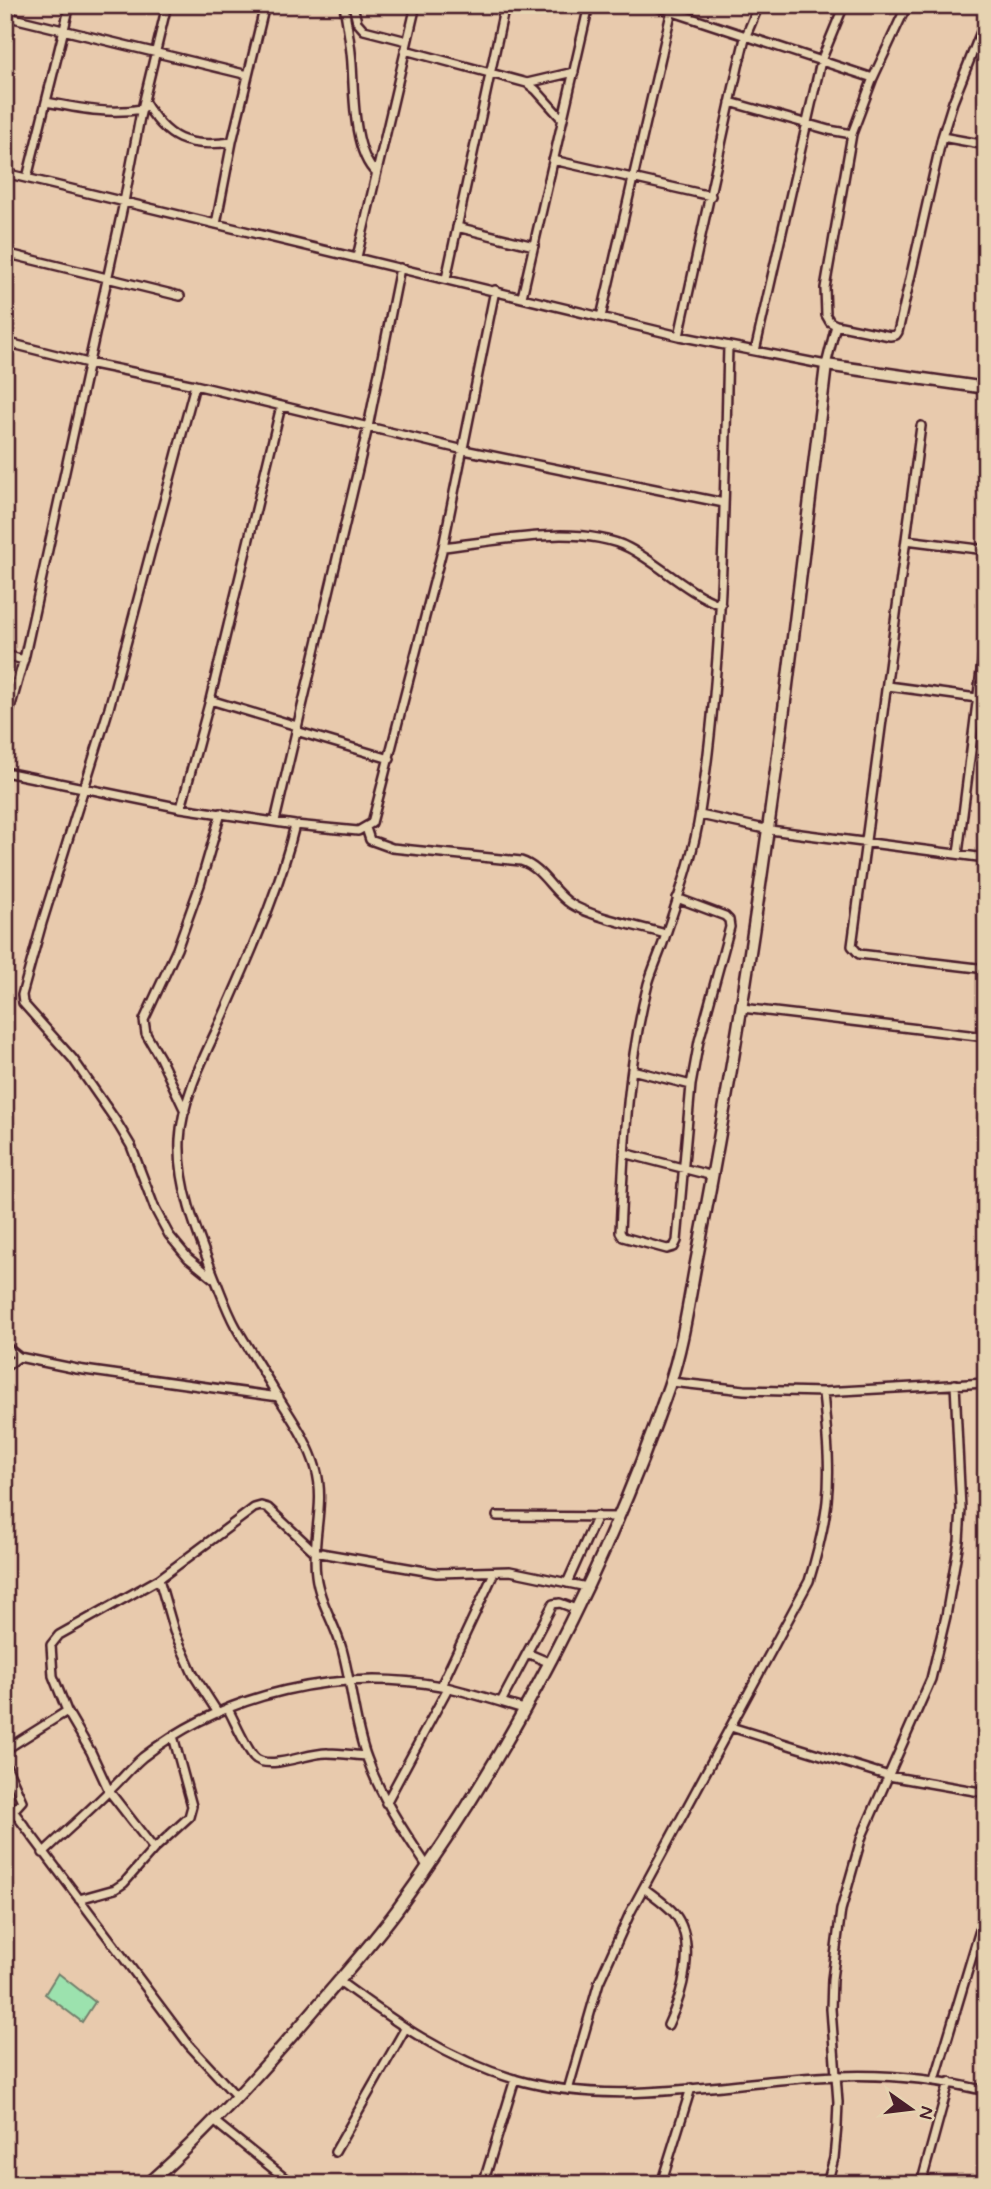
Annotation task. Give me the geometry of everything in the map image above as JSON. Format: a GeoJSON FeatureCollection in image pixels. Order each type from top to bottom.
{"type":"FeatureCollection","features":[{"type":"Feature","properties":{"kind":"street"},"geometry":{"type":"LineString","coordinates":[[27,178],[70,5]]}},
{"type":"Feature","properties":{"kind":"street"},"geometry":{"type":"LineString","coordinates":[[5,727],[24,660],[143,105],[167,5]]}},
{"type":"Feature","properties":{"kind":"street"},"geometry":{"type":"LineString","coordinates":[[216,224],[232,142],[265,5]]}},
{"type":"Feature","properties":{"kind":"street"},"geometry":{"type":"LineString","coordinates":[[344,5],[352,62],[356,122],[369,164],[376,173]]}},
{"type":"Feature","properties":{"kind":"street"},"geometry":{"type":"LineString","coordinates":[[353,5],[358,22],[365,30],[407,41]]}},
{"type":"Feature","properties":{"kind":"street"},"geometry":{"type":"LineString","coordinates":[[357,257],[416,5]]}},
{"type":"Feature","properties":{"kind":"street"},"geometry":{"type":"LineString","coordinates":[[446,279],[505,5]]}},
{"type":"Feature","properties":{"kind":"street"},"geometry":{"type":"LineString","coordinates":[[522,297],[589,5]]}},
{"type":"Feature","properties":{"kind":"street"},"geometry":{"type":"LineString","coordinates":[[652,5],[672,9],[745,38],[873,78]]}},
{"type":"Feature","properties":{"kind":"street"},"geometry":{"type":"LineString","coordinates":[[679,336],[745,38],[759,5]]}},
{"type":"Feature","properties":{"kind":"street"},"geometry":{"type":"LineString","coordinates":[[755,351],[805,123],[821,61],[844,5]]}},
{"type":"Feature","properties":{"kind":"street"},"geometry":{"type":"LineString","coordinates":[[907,5],[873,78],[852,134],[825,288],[826,315],[830,322],[892,336],[898,332],[942,137],[986,19]]}},
{"type":"Feature","properties":{"kind":"street"},"geometry":{"type":"LineString","coordinates":[[601,317],[672,9]]}},
{"type":"Feature","properties":{"kind":"street"},"geometry":{"type":"LineString","coordinates":[[5,16],[248,75]]}},
{"type":"Feature","properties":{"kind":"street"},"geometry":{"type":"LineString","coordinates":[[405,50],[527,83],[562,119]]}},
{"type":"Feature","properties":{"kind":"street"},"geometry":{"type":"LineString","coordinates":[[527,83],[574,72]]}},
{"type":"Feature","properties":{"kind":"street"},"geometry":{"type":"LineString","coordinates":[[46,102],[96,111],[125,112],[143,105]]}},
{"type":"Feature","properties":{"kind":"street"},"geometry":{"type":"LineString","coordinates":[[730,102],[852,134]]}},
{"type":"Feature","properties":{"kind":"street"},"geometry":{"type":"LineString","coordinates":[[143,105],[158,124],[171,134],[193,143],[232,142]]}},
{"type":"Feature","properties":{"kind":"street"},"geometry":{"type":"LineString","coordinates":[[942,137],[986,145]]}},
{"type":"Feature","properties":{"kind":"street"},"geometry":{"type":"LineString","coordinates":[[553,160],[710,195]]}},
{"type":"Feature","properties":{"kind":"street"},"geometry":{"type":"LineString","coordinates":[[5,173],[679,336],[826,365],[986,388]]}},
{"type":"Feature","properties":{"kind":"street"},"geometry":{"type":"LineString","coordinates":[[457,227],[534,246]]}},
{"type":"Feature","properties":{"kind":"street"},"geometry":{"type":"LineString","coordinates":[[5,253],[180,296]]}},
{"type":"Feature","properties":{"kind":"street"},"geometry":{"type":"LineString","coordinates":[[275,821],[368,428],[400,268]]}},
{"type":"Feature","properties":{"kind":"street"},"geometry":{"type":"LineString","coordinates":[[5,772],[181,808],[295,825],[348,831],[366,828],[372,823],[377,813],[443,547],[495,290]]}},
{"type":"Feature","properties":{"kind":"street"},"geometry":{"type":"LineString","coordinates":[[149,2183],[214,2121],[339,1981],[396,1912],[427,1866],[492,1766],[576,1609],[619,1517],[671,1382],[687,1315],[743,1008],[770,830],[826,365],[836,325]]}},
{"type":"Feature","properties":{"kind":"street"},"geometry":{"type":"LineString","coordinates":[[5,342],[464,450],[724,503]]}},
{"type":"Feature","properties":{"kind":"street"},"geometry":{"type":"LineString","coordinates":[[677,898],[725,916],[730,927],[699,1041],[691,1085],[677,1241],[674,1247],[667,1249],[627,1240],[620,1232],[624,1153],[632,1070],[649,983],[677,898],[700,815],[713,715],[720,605],[728,346]]}},
{"type":"Feature","properties":{"kind":"street"},"geometry":{"type":"LineString","coordinates":[[195,385],[110,708],[22,995],[23,1003],[73,1059],[116,1121],[131,1146],[155,1209],[169,1234],[188,1258],[216,1281]]}},
{"type":"Feature","properties":{"kind":"street"},"geometry":{"type":"LineString","coordinates":[[181,808],[281,406]]}},
{"type":"Feature","properties":{"kind":"street"},"geometry":{"type":"LineString","coordinates":[[921,426],[852,946],[859,954],[986,969]]}},
{"type":"Feature","properties":{"kind":"street"},"geometry":{"type":"LineString","coordinates":[[443,547],[569,534],[596,536],[632,550],[699,597],[720,605]]}},
{"type":"Feature","properties":{"kind":"street"},"geometry":{"type":"LineString","coordinates":[[906,540],[986,550]]}},
{"type":"Feature","properties":{"kind":"street"},"geometry":{"type":"LineString","coordinates":[[958,854],[986,631]]}},
{"type":"Feature","properties":{"kind":"street"},"geometry":{"type":"LineString","coordinates":[[5,655],[24,660]]}},
{"type":"Feature","properties":{"kind":"street"},"geometry":{"type":"LineString","coordinates":[[888,686],[978,698]]}},
{"type":"Feature","properties":{"kind":"street"},"geometry":{"type":"LineString","coordinates":[[210,700],[390,759]]}},
{"type":"Feature","properties":{"kind":"street"},"geometry":{"type":"LineString","coordinates":[[185,1111],[146,1034],[144,1020],[177,949],[200,886],[221,813]]}},
{"type":"Feature","properties":{"kind":"street"},"geometry":{"type":"LineString","coordinates":[[700,815],[770,830],[986,858]]}},
{"type":"Feature","properties":{"kind":"street"},"geometry":{"type":"LineString","coordinates":[[295,825],[287,860],[260,933],[209,1046],[185,1111],[180,1137],[180,1159],[185,1192],[199,1239],[236,1327],[302,1437],[316,1469],[320,1493],[315,1552],[316,1578],[341,1647],[366,1756],[386,1803],[427,1866]]}},
{"type":"Feature","properties":{"kind":"street"},"geometry":{"type":"LineString","coordinates":[[366,828],[370,840],[392,848],[531,864],[560,897],[577,908],[666,934]]}},
{"type":"Feature","properties":{"kind":"street"},"geometry":{"type":"LineString","coordinates":[[743,1008],[986,1037]]}},
{"type":"Feature","properties":{"kind":"street"},"geometry":{"type":"LineString","coordinates":[[632,1070],[691,1085]]}},
{"type":"Feature","properties":{"kind":"street"},"geometry":{"type":"LineString","coordinates":[[624,1153],[713,1176]]}},
{"type":"Feature","properties":{"kind":"street"},"geometry":{"type":"LineString","coordinates":[[5,1346],[19,1357],[77,1369],[279,1397]]}},
{"type":"Feature","properties":{"kind":"street"},"geometry":{"type":"LineString","coordinates":[[5,1367],[19,1357]]}},
{"type":"Feature","properties":{"kind":"street"},"geometry":{"type":"LineString","coordinates":[[671,1382],[744,1390],[823,1392],[986,1383]]}},
{"type":"Feature","properties":{"kind":"street"},"geometry":{"type":"LineString","coordinates":[[827,2184],[836,2143],[838,2102],[831,2009],[841,1910],[858,1846],[931,1679],[954,1577],[961,1509],[955,1384]]}},
{"type":"Feature","properties":{"kind":"street"},"geometry":{"type":"LineString","coordinates":[[568,2090],[602,1973],[644,1888],[809,1581],[821,1538],[827,1500],[828,1456],[823,1392]]}},
{"type":"Feature","properties":{"kind":"street"},"geometry":{"type":"LineString","coordinates":[[154,1849],[109,1791],[91,1752],[67,1711],[53,1676],[51,1645],[59,1635],[159,1579],[254,1508],[268,1508],[315,1552],[437,1573],[510,1572],[587,1587]]}},
{"type":"Feature","properties":{"kind":"street"},"geometry":{"type":"LineString","coordinates":[[498,1516],[619,1517]]}},
{"type":"Feature","properties":{"kind":"street"},"geometry":{"type":"LineString","coordinates":[[567,1583],[597,1516]]}},
{"type":"Feature","properties":{"kind":"street"},"geometry":{"type":"LineString","coordinates":[[386,1803],[445,1687],[494,1573]]}},
{"type":"Feature","properties":{"kind":"street"},"geometry":{"type":"LineString","coordinates":[[159,1579],[174,1631],[193,1674],[218,1713]]}},
{"type":"Feature","properties":{"kind":"street"},"geometry":{"type":"LineString","coordinates":[[501,1702],[553,1604],[560,1603],[576,1609]]}},
{"type":"Feature","properties":{"kind":"street"},"geometry":{"type":"LineString","coordinates":[[527,1653],[548,1662]]}},
{"type":"Feature","properties":{"kind":"street"},"geometry":{"type":"LineString","coordinates":[[43,1853],[142,1758],[173,1736],[218,1713],[272,1694],[311,1685],[387,1680],[445,1687],[524,1709]]}},
{"type":"Feature","properties":{"kind":"street"},"geometry":{"type":"LineString","coordinates":[[228,1709],[254,1757],[264,1763],[277,1763],[319,1753],[366,1756]]}},
{"type":"Feature","properties":{"kind":"street"},"geometry":{"type":"LineString","coordinates":[[5,1750],[67,1711]]}},
{"type":"Feature","properties":{"kind":"street"},"geometry":{"type":"LineString","coordinates":[[731,1727],[889,1776],[986,1793]]}},
{"type":"Feature","properties":{"kind":"street"},"geometry":{"type":"LineString","coordinates":[[79,1899],[115,1889],[124,1883],[154,1849],[189,1817],[192,1806],[173,1736]]}},
{"type":"Feature","properties":{"kind":"street"},"geometry":{"type":"LineString","coordinates":[[5,1763],[22,1801],[13,1811]]}},
{"type":"Feature","properties":{"kind":"street"},"geometry":{"type":"LineString","coordinates":[[6,1802],[189,2045],[237,2096]]}},
{"type":"Feature","properties":{"kind":"street"},"geometry":{"type":"LineString","coordinates":[[644,1888],[675,1914],[684,1938],[684,1978],[668,2025]]}},
{"type":"Feature","properties":{"kind":"street"},"geometry":{"type":"LineString","coordinates":[[935,2080],[986,1910]]}},
{"type":"Feature","properties":{"kind":"street"},"geometry":{"type":"LineString","coordinates":[[339,1981],[405,2029],[448,2053],[514,2080],[568,2090],[617,2093],[837,2076],[887,2076],[949,2082],[986,2091]]}},
{"type":"Feature","properties":{"kind":"street"},"geometry":{"type":"LineString","coordinates":[[335,2152],[405,2029]]}},
{"type":"Feature","properties":{"kind":"street"},"geometry":{"type":"LineString","coordinates":[[483,2184],[514,2080]]}},
{"type":"Feature","properties":{"kind":"street"},"geometry":{"type":"LineString","coordinates":[[921,2184],[949,2082]]}},
{"type":"Feature","properties":{"kind":"street"},"geometry":{"type":"LineString","coordinates":[[662,2184],[691,2088]]}},
{"type":"Feature","properties":{"kind":"street"},"geometry":{"type":"LineString","coordinates":[[214,2121],[292,2184]]}},
{"type":"Feature","properties":{"kind":"green space"},"geometry":{"type":"Polygon","coordinates":[[[58,1973],[95,2002],[82,2022],[45,1994],[58,1973]]]}}]}
